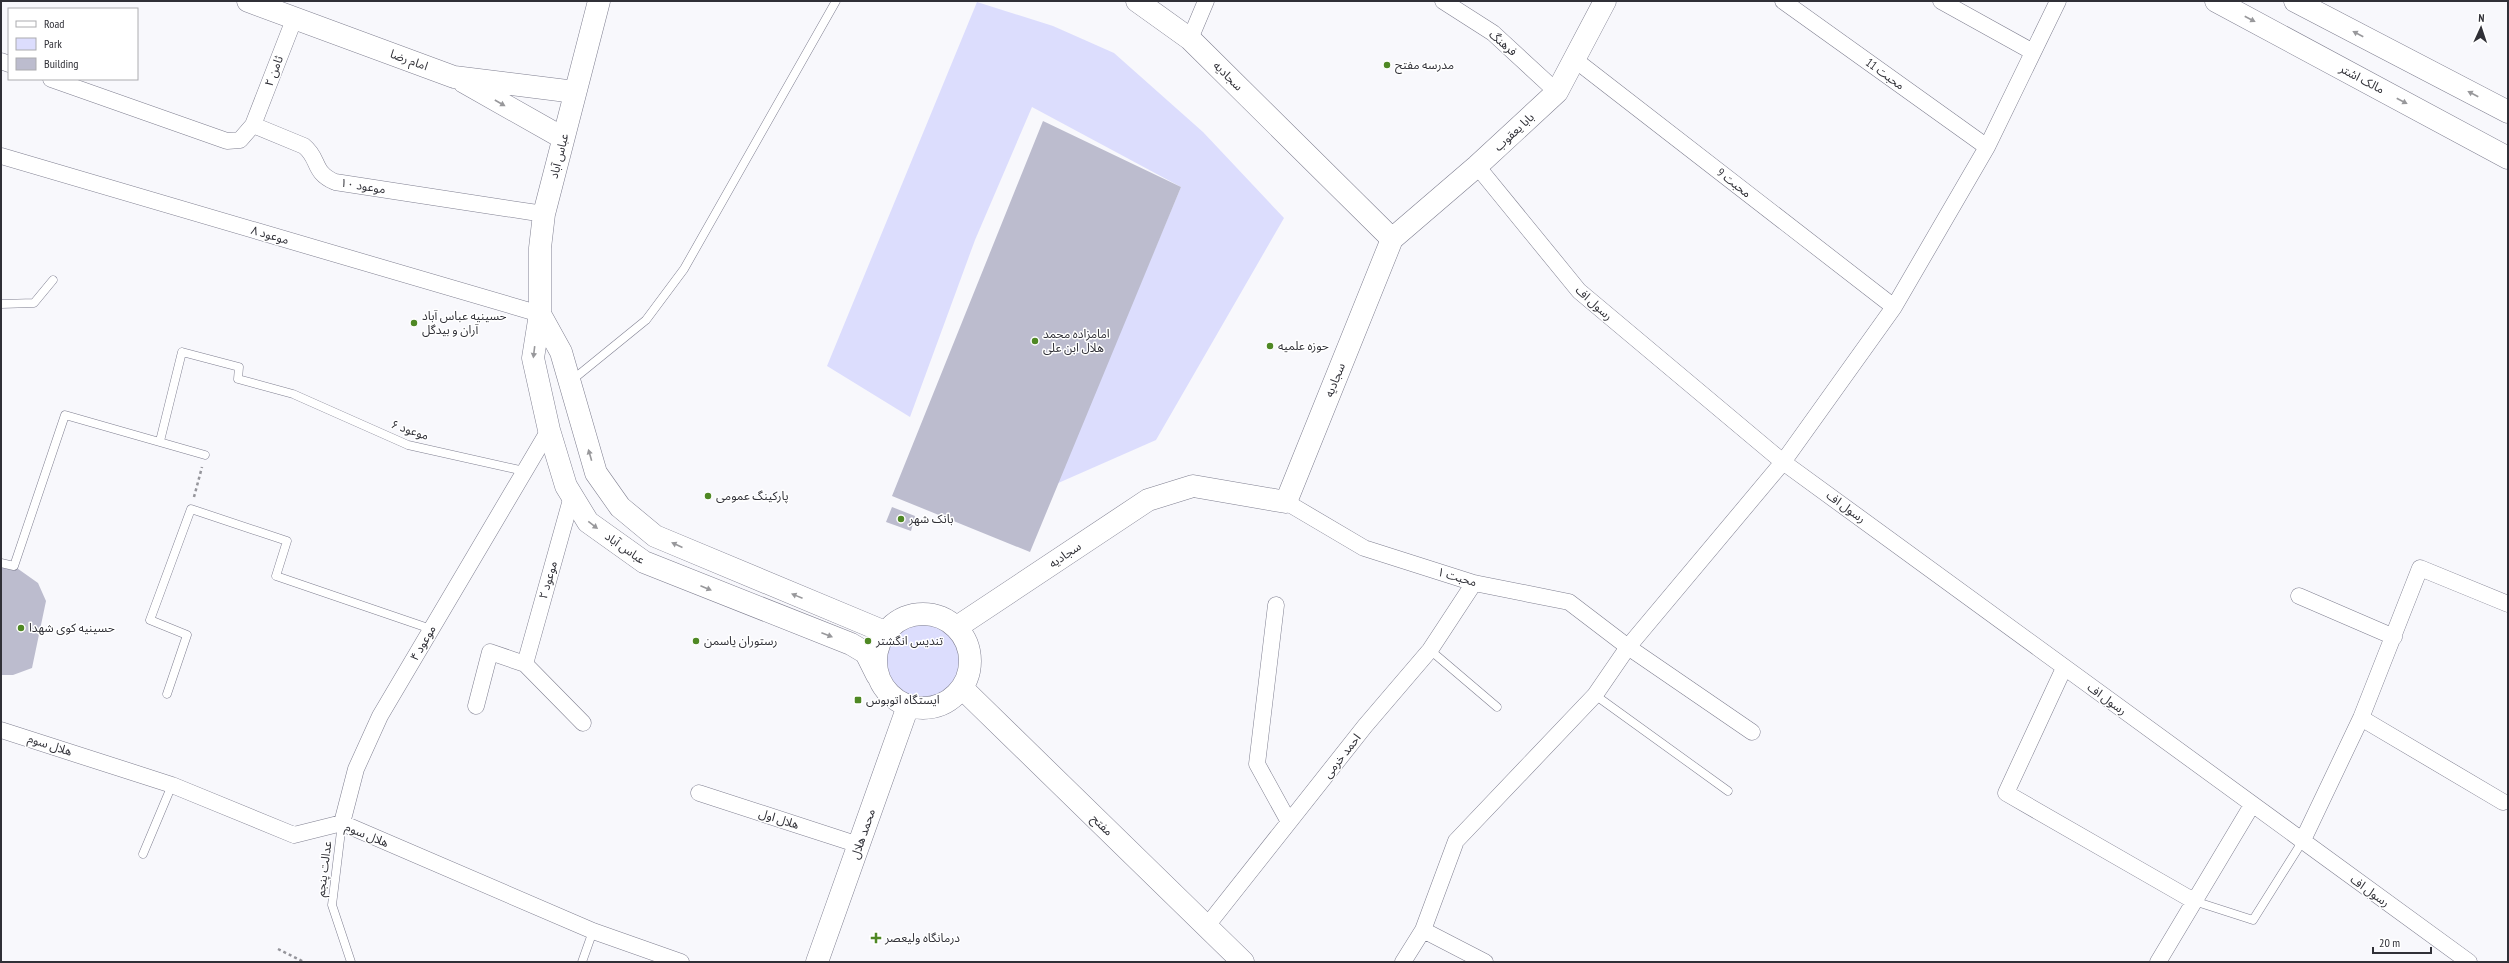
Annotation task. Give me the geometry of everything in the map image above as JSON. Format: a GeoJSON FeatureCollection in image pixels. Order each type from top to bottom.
{"type":"FeatureCollection","features":[{"type":"Feature","properties":{"kind":"main road","name":"امام رضا"},"geometry":{"type":"LineString","coordinates":[[248,1],[295,17],[454,77],[575,92]]}},
{"type":"Feature","properties":{"kind":"main road","name":"عباس آباد"},"geometry":{"type":"LineString","coordinates":[[599,1],[544,214],[540,248],[540,314],[533,358],[549,430],[566,486],[588,522],[644,562],[851,644],[866,653],[877,675]]}},
{"type":"Feature","properties":{"kind":"main road","name":"سجادیه"},"geometry":{"type":"LineString","coordinates":[[957,628],[1148,500],[1193,486],[1286,502],[1392,239],[1190,39],[1137,1]]}},
{"type":"Feature","properties":{"kind":"main road","name":"بابا یعقوب"},"geometry":{"type":"LineString","coordinates":[[1392,239],[1477,166],[1557,92],[1605,1]]}},
{"type":"Feature","properties":{"kind":"main road","name":"مالک اشتر"},"geometry":{"type":"LineString","coordinates":[[2216,1],[2508,158]]}},
{"type":"Feature","properties":{"kind":"main road"},"geometry":{"type":"LineString","coordinates":[[2295,1],[2508,112]]}},
{"type":"Feature","properties":{"kind":"main road"},"geometry":{"type":"LineString","coordinates":[[454,77],[563,138]]}},
{"type":"Feature","properties":{"kind":"main road","name":"عباس آباد"},"geometry":{"type":"LineString","coordinates":[[540,314],[561,352],[596,473],[620,507],[655,536],[885,632]]}},
{"type":"Feature","properties":{"kind":"main road"},"geometry":{"type":"LineString","coordinates":[[928,613],[943,618],[957,628],[966,641],[970,657],[969,673],[962,688],[951,699],[938,706],[923,708],[908,706],[894,699],[884,688],[877,675],[875,660],[878,645],[885,632],[901,619],[911,615],[928,613]]}},
{"type":"Feature","properties":{"kind":"main road","name":"مفتح"},"geometry":{"type":"LineString","coordinates":[[962,688],[1206,927],[1233,958]]}},
{"type":"Feature","properties":{"kind":"main road","name":"محمد هلال"},"geometry":{"type":"LineString","coordinates":[[817,962],[908,706]]}},
{"type":"Feature","properties":{"kind":"street"},"geometry":{"type":"LineString","coordinates":[[1190,39],[1206,1]]}},
{"type":"Feature","properties":{"kind":"street","name":"فرهنگ"},"geometry":{"type":"LineString","coordinates":[[1443,1],[1493,33],[1557,92]]}},
{"type":"Feature","properties":{"kind":"street","name":"محبت 11"},"geometry":{"type":"LineString","coordinates":[[1782,1],[1986,147]]}},
{"type":"Feature","properties":{"kind":"street"},"geometry":{"type":"LineString","coordinates":[[1941,1],[2033,52]]}},
{"type":"Feature","properties":{"kind":"street"},"geometry":{"type":"LineString","coordinates":[[1403,962],[1423,930],[1456,841],[1595,695],[1628,647],[1783,462],[1894,307],[1986,147],[2058,1]]}},
{"type":"Feature","properties":{"kind":"street","name":"ثامن ۲"},"geometry":{"type":"LineString","coordinates":[[253,125],[295,17]]}},
{"type":"Feature","properties":{"kind":"street","name":"محبت 9"},"geometry":{"type":"LineString","coordinates":[[1574,60],[1894,307]]}},
{"type":"Feature","properties":{"kind":"street"},"geometry":{"type":"LineString","coordinates":[[54,80],[227,141],[240,140],[253,125]]}},
{"type":"Feature","properties":{"kind":"street","name":"موعود ۱۰"},"geometry":{"type":"LineString","coordinates":[[253,125],[304,146],[310,151],[318,171],[325,177],[335,182],[544,214]]}},
{"type":"Feature","properties":{"kind":"street","name":"موعود ۸"},"geometry":{"type":"LineString","coordinates":[[1,156],[540,314]]}},
{"type":"Feature","properties":{"kind":"street","name":"رسول اف"},"geometry":{"type":"LineString","coordinates":[[1477,166],[1579,291],[1783,462],[2302,842],[2469,962]]}},
{"type":"Feature","properties":{"kind":"street","name":"موعود ۴"},"geometry":{"type":"LineString","coordinates":[[342,823],[356,769],[380,716],[549,430]]}},
{"type":"Feature","properties":{"kind":"street","name":"موعود ۲"},"geometry":{"type":"LineString","coordinates":[[525,664],[572,496]]}},
{"type":"Feature","properties":{"kind":"street","name":"محبت ۱"},"geometry":{"type":"LineString","coordinates":[[1286,502],[1364,548],[1474,583],[1569,602],[1628,647],[1752,732]]}},
{"type":"Feature","properties":{"kind":"street"},"geometry":{"type":"LineString","coordinates":[[2302,842],[2362,718],[2420,568],[2508,604]]}},
{"type":"Feature","properties":{"kind":"street","name":"احمد خرمی"},"geometry":{"type":"LineString","coordinates":[[1206,927],[1365,726],[1430,650],[1474,583]]}},
{"type":"Feature","properties":{"kind":"street"},"geometry":{"type":"LineString","coordinates":[[2299,596],[2394,637]]}},
{"type":"Feature","properties":{"kind":"street"},"geometry":{"type":"LineString","coordinates":[[1276,605],[1258,764],[1289,822]]}},
{"type":"Feature","properties":{"kind":"street"},"geometry":{"type":"LineString","coordinates":[[476,706],[490,652],[525,664],[583,723]]}},
{"type":"Feature","properties":{"kind":"street"},"geometry":{"type":"LineString","coordinates":[[2064,668],[2006,794],[2194,901]]}},
{"type":"Feature","properties":{"kind":"street"},"geometry":{"type":"LineString","coordinates":[[2362,718],[2503,802]]}},
{"type":"Feature","properties":{"kind":"street","name":"هلال سوم"},"geometry":{"type":"LineString","coordinates":[[1,730],[172,784],[294,835],[342,823],[593,931],[681,962]]}},
{"type":"Feature","properties":{"kind":"street","name":"هلال اول"},"geometry":{"type":"LineString","coordinates":[[698,793],[859,845]]}},
{"type":"Feature","properties":{"kind":"street"},"geometry":{"type":"LineString","coordinates":[[2158,962],[2252,805]]}},
{"type":"Feature","properties":{"kind":"street"},"geometry":{"type":"LineString","coordinates":[[1423,930],[1484,962]]}},
{"type":"Feature","properties":{"kind":"lane"},"geometry":{"type":"LineString","coordinates":[[569,382],[646,320],[684,269],[836,1]]}},
{"type":"Feature","properties":{"kind":"lane"},"geometry":{"type":"LineString","coordinates":[[1,304],[34,303],[52,280]]}},
{"type":"Feature","properties":{"kind":"lane","name":"موعود ۶"},"geometry":{"type":"LineString","coordinates":[[160,441],[182,352],[239,367],[238,379],[293,394],[408,445],[524,471]]}},
{"type":"Feature","properties":{"kind":"lane"},"geometry":{"type":"LineString","coordinates":[[1,563],[14,566],[65,415],[205,455]]}},
{"type":"Feature","properties":{"kind":"lane"},"geometry":{"type":"LineString","coordinates":[[167,694],[187,635],[150,620],[191,509],[287,541],[276,576],[431,629]]}},
{"type":"Feature","properties":{"kind":"lane"},"geometry":{"type":"LineString","coordinates":[[1430,650],[1497,707]]}},
{"type":"Feature","properties":{"kind":"lane"},"geometry":{"type":"LineString","coordinates":[[1595,695],[1728,791]]}},
{"type":"Feature","properties":{"kind":"lane"},"geometry":{"type":"LineString","coordinates":[[144,854],[172,784]]}},
{"type":"Feature","properties":{"kind":"lane","name":"عدالت پنجم"},"geometry":{"type":"LineString","coordinates":[[342,823],[332,905],[351,962]]}},
{"type":"Feature","properties":{"kind":"lane"},"geometry":{"type":"LineString","coordinates":[[2194,901],[2253,920],[2302,842]]}},
{"type":"Feature","properties":{"kind":"lane"},"geometry":{"type":"LineString","coordinates":[[582,962],[593,931]]}},
{"type":"Feature","properties":{"kind":"path"},"geometry":{"type":"LineString","coordinates":[[191,509],[205,455]]}},
{"type":"Feature","properties":{"kind":"path"},"geometry":{"type":"LineString","coordinates":[[278,949],[304,962]]}},
{"type":"Feature","properties":{"kind":"green space"},"geometry":{"type":"Polygon","coordinates":[[[977,2],[1053,26],[1114,53],[1203,132],[1284,218],[1156,440],[1056,484],[1181,187],[1032,107],[975,240],[910,417],[827,366],[977,2]]]}},
{"type":"Feature","properties":{"kind":"green space"},"geometry":{"type":"Polygon","coordinates":[[[924,621],[939,624],[952,633],[961,646],[964,661],[961,676],[952,689],[939,698],[924,701],[909,698],[896,689],[887,676],[884,661],[887,646],[896,633],[909,624],[924,621]]]}},
{"type":"Feature","properties":{"kind":"building","name":"امامزاده محمد هلال ابن علی"},"geometry":{"type":"Polygon","coordinates":[[[1043,121],[1181,187],[1030,552],[892,496],[1043,121]]]}},
{"type":"Feature","properties":{"kind":"building","name":"بانک شهر"},"geometry":{"type":"Polygon","coordinates":[[[892,507],[915,516],[911,531],[886,522],[892,507]]]}},
{"type":"Feature","properties":{"kind":"building","name":"حسینیه کوی شهدا"},"geometry":{"type":"Polygon","coordinates":[[[1,563],[14,566],[38,583],[46,601],[32,668],[13,675],[1,675],[1,563]]]}},
{"type":"Feature","properties":{"kind":"place","name":"مدرسه مفتح"},"geometry":{"type":"Point","coordinates":[1387,65]}},
{"type":"Feature","properties":{"kind":"place","name":"حسینیه عباس آباد آران و بیدگل"},"geometry":{"type":"Point","coordinates":[414,323]}},
{"type":"Feature","properties":{"kind":"place","name":"امامزاده محمد هلال ابن علی"},"geometry":{"type":"Point","coordinates":[1035,341]}},
{"type":"Feature","properties":{"kind":"place","name":"حوزه علمیه"},"geometry":{"type":"Point","coordinates":[1270,346]}},
{"type":"Feature","properties":{"kind":"place","name":"پارکینگ عمومی"},"geometry":{"type":"Point","coordinates":[708,496]}},
{"type":"Feature","properties":{"kind":"place","name":"بانک شهر"},"geometry":{"type":"Point","coordinates":[901,519]}},
{"type":"Feature","properties":{"kind":"place","name":"حسینیه کوی شهدا"},"geometry":{"type":"Point","coordinates":[21,628]}},
{"type":"Feature","properties":{"kind":"place","name":"رستوران یاسمن"},"geometry":{"type":"Point","coordinates":[696,641]}},
{"type":"Feature","properties":{"kind":"place","name":"تندیس انگشتر"},"geometry":{"type":"Point","coordinates":[868,641]}},
{"type":"Feature","properties":{"kind":"place","name":"ایستگاه اتوبوس"},"geometry":{"type":"Point","coordinates":[858,700]}},
{"type":"Feature","properties":{"kind":"place","name":"درمانگاه ولیعصر"},"geometry":{"type":"Point","coordinates":[876,938]}}]}
